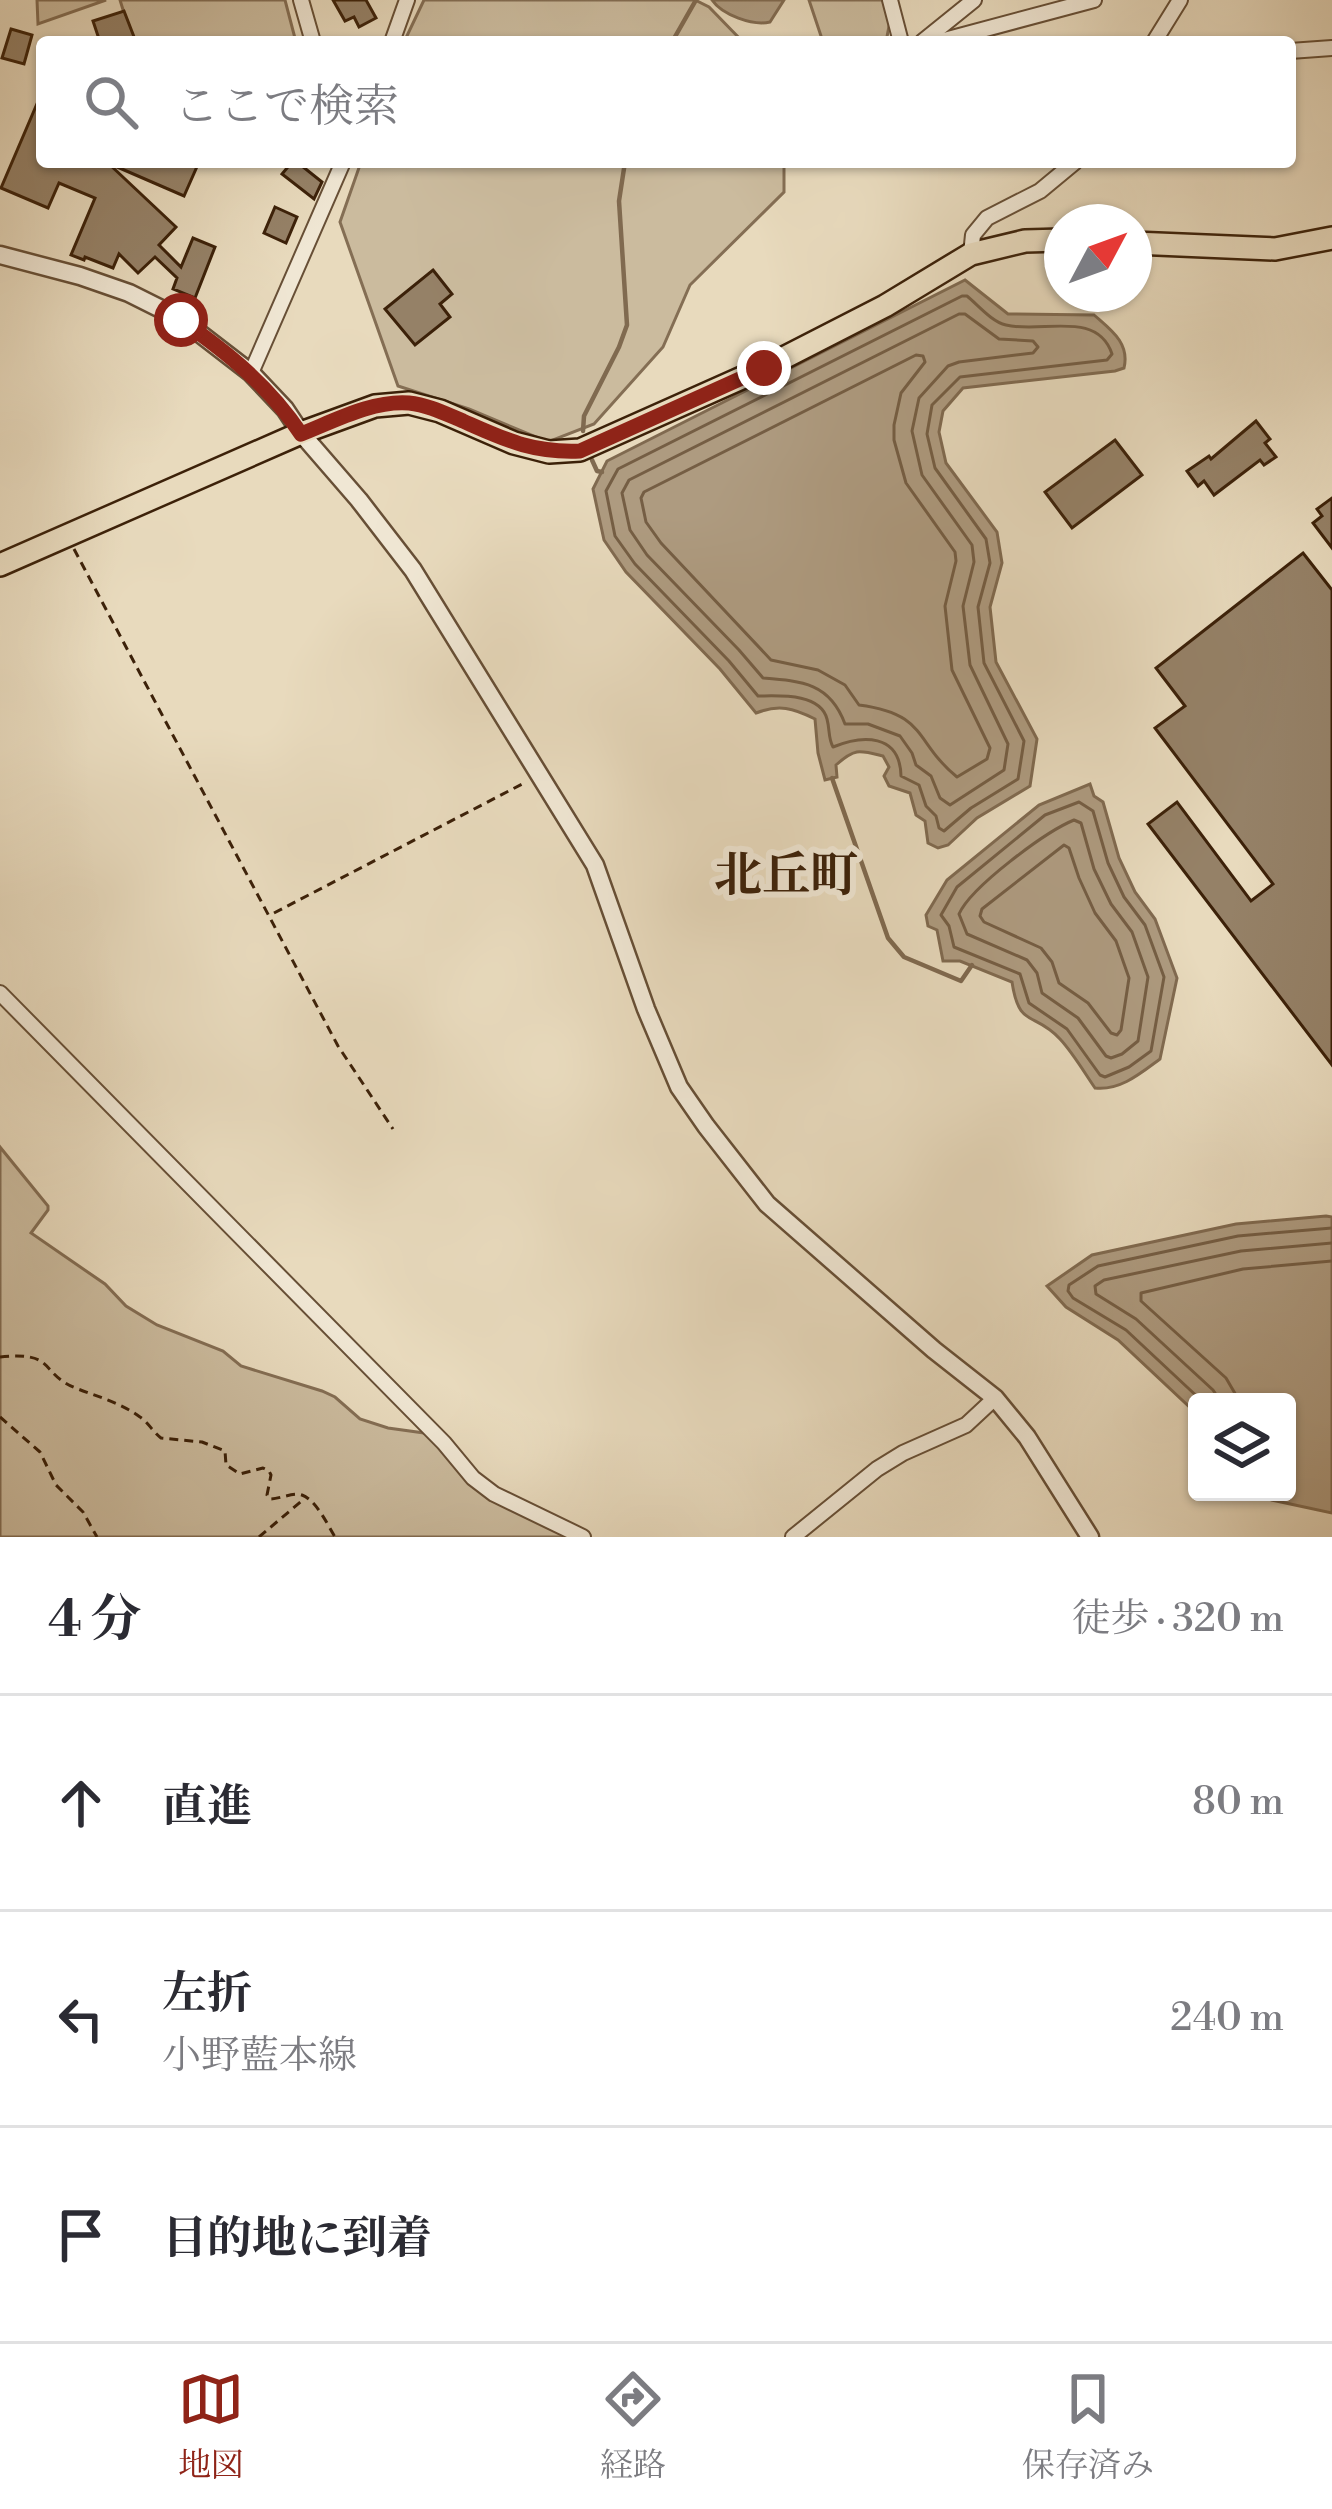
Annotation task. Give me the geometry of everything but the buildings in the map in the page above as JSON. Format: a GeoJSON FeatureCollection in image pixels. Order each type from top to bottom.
{"type":"FeatureCollection","features":[{"type":"Feature","properties":{"kind":"main road"},"geometry":{"type":"LineString","coordinates":[[1152,244],[1275,249],[1332,238]]}},
{"type":"Feature","properties":{"kind":"main road"},"geometry":{"type":"LineString","coordinates":[[0,565],[375,406],[409,403],[514,443],[549,452],[580,451],[764,368],[885,306],[971,254],[1044,240]]}},
{"type":"Feature","properties":{"kind":"street"},"geometry":{"type":"LineString","coordinates":[[302,0],[311,36]]}},
{"type":"Feature","properties":{"kind":"street"},"geometry":{"type":"LineString","coordinates":[[394,36],[406,0]]}},
{"type":"Feature","properties":{"kind":"street"},"geometry":{"type":"LineString","coordinates":[[890,0],[899,36]]}},
{"type":"Feature","properties":{"kind":"street"},"geometry":{"type":"LineString","coordinates":[[929,36],[974,0]]}},
{"type":"Feature","properties":{"kind":"street"},"geometry":{"type":"LineString","coordinates":[[959,36],[1094,0]]}},
{"type":"Feature","properties":{"kind":"street"},"geometry":{"type":"LineString","coordinates":[[1158,36],[1180,0]]}},
{"type":"Feature","properties":{"kind":"street"},"geometry":{"type":"LineString","coordinates":[[1296,51],[1332,48]]}},
{"type":"Feature","properties":{"kind":"street"},"geometry":{"type":"LineString","coordinates":[[250,373],[339,168]]}},
{"type":"Feature","properties":{"kind":"street"},"geometry":{"type":"LineString","coordinates":[[971,254],[973,235],[987,218],[1040,191],[1068,168]]}},
{"type":"Feature","properties":{"kind":"street"},"geometry":{"type":"LineString","coordinates":[[0,255],[129,293],[181,320],[250,373],[284,409],[412,570],[596,866],[646,1009],[679,1087],[706,1126],[767,1204],[994,1398],[1027,1437],[1090,1537]]}},
{"type":"Feature","properties":{"kind":"street"},"geometry":{"type":"LineString","coordinates":[[0,993],[444,1443],[473,1478],[583,1537]]}},
{"type":"Feature","properties":{"kind":"street"},"geometry":{"type":"LineString","coordinates":[[793,1537],[877,1468],[966,1426],[994,1398]]}},
{"type":"Feature","properties":{"kind":"path"},"geometry":{"type":"LineString","coordinates":[[68,537],[338,1046],[393,1129]]}},
{"type":"Feature","properties":{"kind":"path"},"geometry":{"type":"LineString","coordinates":[[270,915],[538,776]]}},
{"type":"Feature","properties":{"kind":"path"},"geometry":{"type":"LineString","coordinates":[[0,1357],[34,1356],[62,1380],[104,1395],[139,1416],[160,1438],[202,1442],[224,1451],[226,1465],[239,1474],[263,1468],[271,1475],[270,1499],[296,1494],[306,1498],[335,1537]]}},
{"type":"Feature","properties":{"kind":"path"},"geometry":{"type":"LineString","coordinates":[[0,1417],[40,1452],[56,1485],[83,1512],[98,1537]]}},
{"type":"Feature","properties":{"kind":"path"},"geometry":{"type":"LineString","coordinates":[[259,1537],[306,1498]]}},
{"type":"Feature","properties":{"kind":"shaded area"},"geometry":{"type":"Polygon","coordinates":[[[37,0],[106,0],[38,24],[37,0]]]}},
{"type":"Feature","properties":{"kind":"shaded area"},"geometry":{"type":"Polygon","coordinates":[[[120,0],[285,0],[294,36],[131,36],[120,0]]]}},
{"type":"Feature","properties":{"kind":"shaded area"},"geometry":{"type":"Polygon","coordinates":[[[424,0],[695,0],[709,7],[737,36],[407,36],[424,0]]]}},
{"type":"Feature","properties":{"kind":"shaded area"},"geometry":{"type":"Polygon","coordinates":[[[809,0],[894,0],[887,36],[821,36],[809,0]]]}},
{"type":"Feature","properties":{"kind":"shaded area"},"geometry":{"type":"Polygon","coordinates":[[[359,168],[784,168],[784,192],[690,285],[663,347],[594,424],[548,442],[398,386],[340,222],[359,168]]]}},
{"type":"Feature","properties":{"kind":"shaded area"},"geometry":{"type":"Polygon","coordinates":[[[0,1147],[48,1206],[31,1233],[105,1284],[126,1306],[157,1325],[223,1351],[241,1366],[335,1397],[360,1419],[424,1433],[467,1479],[572,1537],[0,1537],[0,1147]]]}},
{"type":"Feature","properties":{"kind":"water"},"geometry":{"type":"Polygon","coordinates":[[[712,0],[784,0],[770,22],[763,23],[730,15],[712,0]]]}},
{"type":"Feature","properties":{"kind":"water"},"geometry":{"type":"Polygon","coordinates":[[[965,280],[1008,314],[1094,315],[1118,338],[1125,359],[1124,368],[1115,371],[963,388],[943,411],[939,432],[946,463],[997,532],[1002,563],[990,607],[996,662],[1037,739],[1030,786],[938,848],[928,843],[925,821],[916,815],[910,793],[889,786],[884,776],[889,767],[883,756],[853,753],[836,765],[837,777],[825,780],[815,719],[786,708],[756,713],[626,572],[604,540],[593,489],[607,461],[965,280]]]}},
{"type":"Feature","properties":{"kind":"water"},"geometry":{"type":"Polygon","coordinates":[[[1090,784],[1094,796],[1103,802],[1119,858],[1155,919],[1177,978],[1160,1059],[1130,1080],[1104,1088],[1095,1088],[1051,1030],[1023,1013],[1012,982],[960,961],[943,961],[937,930],[928,926],[926,915],[947,880],[1039,805],[1090,784]]]}},
{"type":"Feature","properties":{"kind":"water"},"geometry":{"type":"Polygon","coordinates":[[[1332,1217],[1332,1513],[1276,1501],[1296,1501],[1296,1393],[1188,1393],[1188,1406],[1118,1340],[1066,1307],[1047,1286],[1092,1255],[1236,1224],[1332,1217]]]}},
{"type":"Feature","properties":{"kind":"waterway"},"geometry":{"type":"LineString","coordinates":[[675,36],[696,0]]}},
{"type":"Feature","properties":{"kind":"waterway"},"geometry":{"type":"LineString","coordinates":[[583,431],[584,416],[627,325],[619,201],[624,168]]}},
{"type":"Feature","properties":{"kind":"waterway"},"geometry":{"type":"LineString","coordinates":[[592,460],[602,472]]}},
{"type":"Feature","properties":{"kind":"waterway"},"geometry":{"type":"LineString","coordinates":[[832,778],[888,938],[904,957],[961,981],[972,965]]}},
{"type":"Feature","properties":{"kind":"district","name":"北丘町"},"geometry":{"type":"Point","coordinates":[786,874]}},
{"type":"Feature","properties":{"kind":"route"},"geometry":{"type":"LineString","coordinates":[[181,320],[250,373],[301,434],[375,406],[409,403],[514,443],[549,452],[580,451],[764,368]]}}]}
